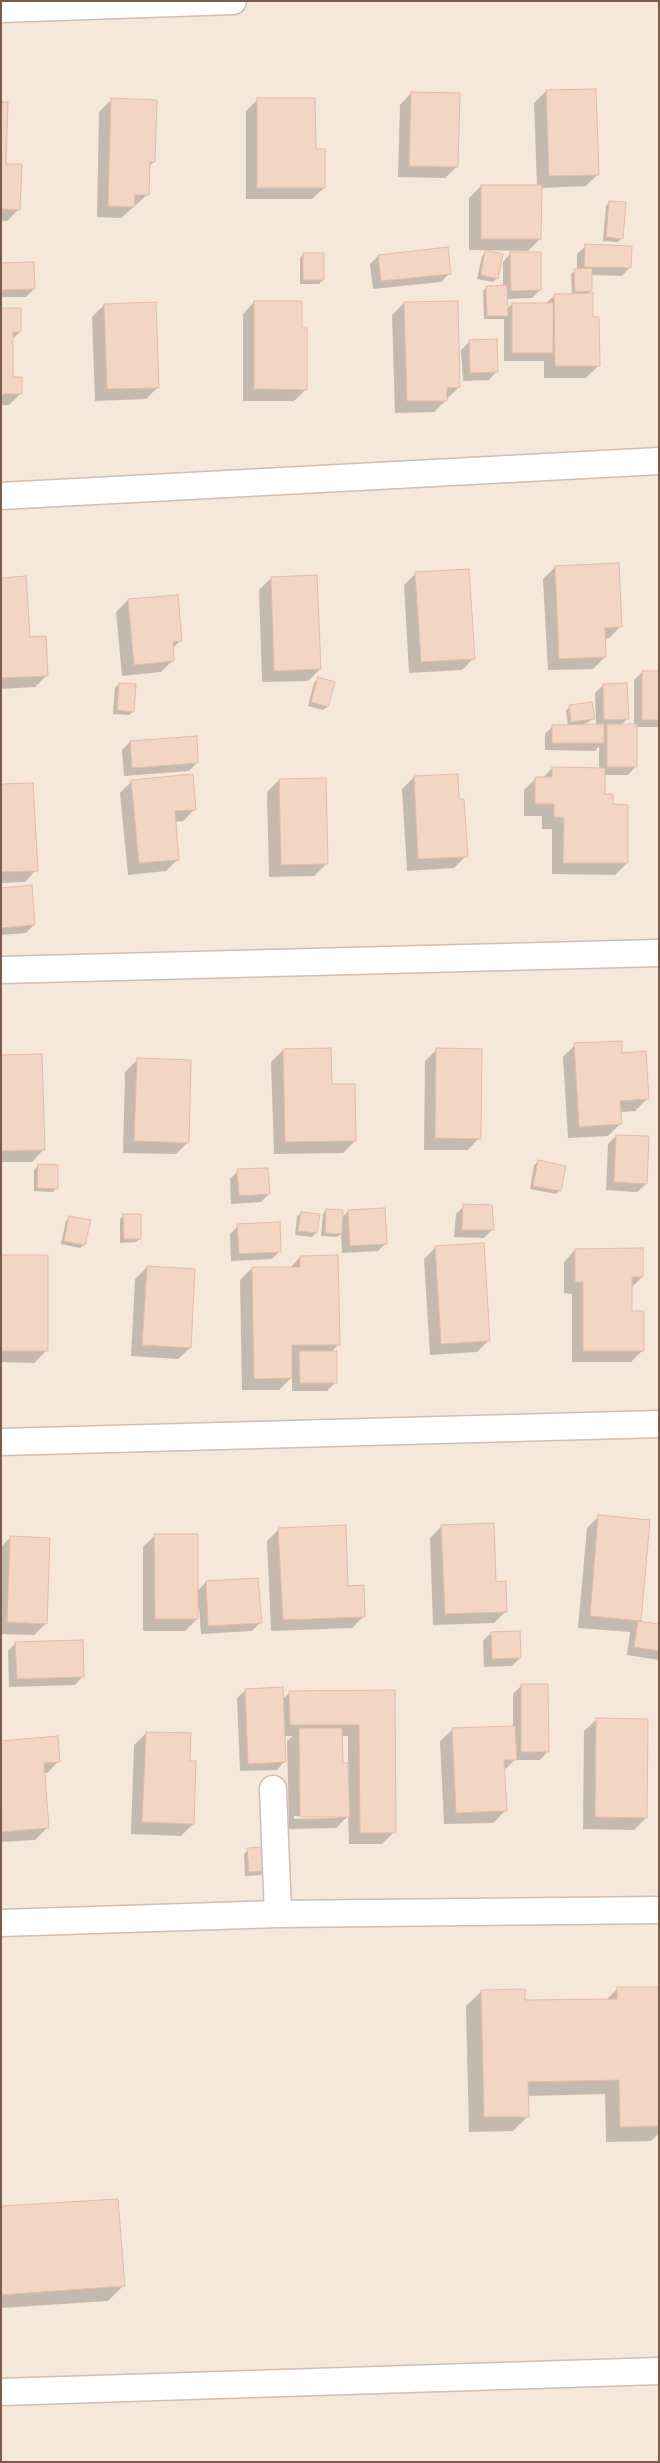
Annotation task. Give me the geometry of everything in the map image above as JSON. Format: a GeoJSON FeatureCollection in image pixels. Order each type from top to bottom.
{"type":"FeatureCollection","features":[{"type":"Feature","properties":{"kind":"street"},"geometry":{"type":"LineString","coordinates":[[1,9],[233,1]]}},
{"type":"Feature","properties":{"kind":"street"},"geometry":{"type":"LineString","coordinates":[[1,496],[659,461]]}},
{"type":"Feature","properties":{"kind":"street"},"geometry":{"type":"LineString","coordinates":[[1,970],[659,953]]}},
{"type":"Feature","properties":{"kind":"street"},"geometry":{"type":"LineString","coordinates":[[1,1442],[659,1424]]}},
{"type":"Feature","properties":{"kind":"street"},"geometry":{"type":"LineString","coordinates":[[273,1789],[278,1914]]}},
{"type":"Feature","properties":{"kind":"street"},"geometry":{"type":"LineString","coordinates":[[1,1923],[278,1914],[659,1910]]}},
{"type":"Feature","properties":{"kind":"street"},"geometry":{"type":"LineString","coordinates":[[1,2392],[659,2371]]}},
{"type":"Feature","properties":{"kind":"shaded area"},"geometry":{"type":"Polygon","coordinates":[[[1,1],[659,1],[659,2462],[1,2462],[1,1]]]}},
{"type":"Feature","properties":{"kind":"building"},"geometry":{"type":"Polygon","coordinates":[[[596,89],[599,175],[549,176],[546,90],[596,89]]]}},
{"type":"Feature","properties":{"kind":"building"},"geometry":{"type":"Polygon","coordinates":[[[411,92],[460,93],[458,167],[409,166],[411,92]]]}},
{"type":"Feature","properties":{"kind":"building"},"geometry":{"type":"Polygon","coordinates":[[[111,98],[157,100],[155,162],[150,162],[149,195],[135,195],[134,207],[108,206],[111,98]]]}},
{"type":"Feature","properties":{"kind":"building"},"geometry":{"type":"Polygon","coordinates":[[[257,98],[315,98],[316,149],[325,149],[325,188],[257,188],[257,98]]]}},
{"type":"Feature","properties":{"kind":"building"},"geometry":{"type":"Polygon","coordinates":[[[1,102],[8,102],[6,164],[22,164],[20,210],[1,209],[1,102]]]}},
{"type":"Feature","properties":{"kind":"building"},"geometry":{"type":"Polygon","coordinates":[[[481,185],[542,185],[541,239],[481,239],[481,185]]]}},
{"type":"Feature","properties":{"kind":"building"},"geometry":{"type":"Polygon","coordinates":[[[609,201],[626,202],[623,239],[606,237],[609,201]]]}},
{"type":"Feature","properties":{"kind":"building"},"geometry":{"type":"Polygon","coordinates":[[[585,244],[632,246],[631,268],[584,267],[585,244]]]}},
{"type":"Feature","properties":{"kind":"building"},"geometry":{"type":"Polygon","coordinates":[[[448,247],[451,274],[381,281],[378,255],[448,247]]]}},
{"type":"Feature","properties":{"kind":"building"},"geometry":{"type":"Polygon","coordinates":[[[485,250],[503,254],[498,279],[481,275],[485,250]]]}},
{"type":"Feature","properties":{"kind":"building"},"geometry":{"type":"Polygon","coordinates":[[[510,252],[541,252],[541,290],[511,291],[510,252]]]}},
{"type":"Feature","properties":{"kind":"building"},"geometry":{"type":"Polygon","coordinates":[[[303,253],[324,253],[324,280],[303,280],[303,253]]]}},
{"type":"Feature","properties":{"kind":"building"},"geometry":{"type":"Polygon","coordinates":[[[34,262],[35,289],[1,290],[1,263],[34,262]]]}},
{"type":"Feature","properties":{"kind":"building"},"geometry":{"type":"Polygon","coordinates":[[[592,268],[592,291],[575,292],[574,269],[592,268]]]}},
{"type":"Feature","properties":{"kind":"building"},"geometry":{"type":"Polygon","coordinates":[[[507,285],[508,316],[487,316],[486,286],[507,285]]]}},
{"type":"Feature","properties":{"kind":"building"},"geometry":{"type":"Polygon","coordinates":[[[593,293],[593,317],[599,317],[600,366],[555,366],[554,294],[593,293]]]}},
{"type":"Feature","properties":{"kind":"building"},"geometry":{"type":"Polygon","coordinates":[[[254,301],[302,301],[302,328],[307,328],[307,390],[254,389],[254,301]]]}},
{"type":"Feature","properties":{"kind":"building"},"geometry":{"type":"Polygon","coordinates":[[[458,301],[460,387],[447,388],[447,401],[407,401],[404,302],[458,301]]]}},
{"type":"Feature","properties":{"kind":"building"},"geometry":{"type":"Polygon","coordinates":[[[156,302],[159,388],[107,389],[104,304],[156,302]]]}},
{"type":"Feature","properties":{"kind":"building"},"geometry":{"type":"Polygon","coordinates":[[[512,303],[553,303],[553,353],[512,353],[512,303]]]}},
{"type":"Feature","properties":{"kind":"building"},"geometry":{"type":"Polygon","coordinates":[[[1,308],[21,308],[21,332],[13,332],[13,377],[22,377],[22,394],[1,394],[1,308]]]}},
{"type":"Feature","properties":{"kind":"building"},"geometry":{"type":"Polygon","coordinates":[[[497,339],[498,372],[470,373],[469,340],[497,339]]]}},
{"type":"Feature","properties":{"kind":"building"},"geometry":{"type":"Polygon","coordinates":[[[619,563],[622,627],[605,628],[606,657],[559,659],[555,566],[619,563]]]}},
{"type":"Feature","properties":{"kind":"building"},"geometry":{"type":"Polygon","coordinates":[[[469,569],[475,659],[421,662],[415,572],[469,569]]]}},
{"type":"Feature","properties":{"kind":"building"},"geometry":{"type":"Polygon","coordinates":[[[317,575],[321,669],[274,671],[271,577],[317,575]]]}},
{"type":"Feature","properties":{"kind":"building"},"geometry":{"type":"Polygon","coordinates":[[[26,576],[30,637],[46,636],[48,676],[1,678],[1,578],[26,576]]]}},
{"type":"Feature","properties":{"kind":"building"},"geometry":{"type":"Polygon","coordinates":[[[178,595],[182,641],[173,642],[174,661],[134,665],[128,599],[178,595]]]}},
{"type":"Feature","properties":{"kind":"building"},"geometry":{"type":"Polygon","coordinates":[[[642,671],[659,671],[659,720],[642,720],[642,671]]]}},
{"type":"Feature","properties":{"kind":"building"},"geometry":{"type":"Polygon","coordinates":[[[318,677],[335,682],[328,707],[311,702],[318,677]]]}},
{"type":"Feature","properties":{"kind":"building"},"geometry":{"type":"Polygon","coordinates":[[[119,683],[136,684],[134,712],[117,710],[119,683]]]}},
{"type":"Feature","properties":{"kind":"building"},"geometry":{"type":"Polygon","coordinates":[[[627,683],[629,719],[604,720],[603,684],[627,683]]]}},
{"type":"Feature","properties":{"kind":"building"},"geometry":{"type":"Polygon","coordinates":[[[592,702],[595,719],[571,722],[569,705],[592,702]]]}},
{"type":"Feature","properties":{"kind":"building"},"geometry":{"type":"Polygon","coordinates":[[[604,724],[604,743],[552,743],[552,725],[604,724]]]}},
{"type":"Feature","properties":{"kind":"building"},"geometry":{"type":"Polygon","coordinates":[[[607,724],[637,724],[637,767],[607,767],[607,724]]]}},
{"type":"Feature","properties":{"kind":"building"},"geometry":{"type":"Polygon","coordinates":[[[197,736],[198,763],[132,768],[130,741],[197,736]]]}},
{"type":"Feature","properties":{"kind":"building"},"geometry":{"type":"Polygon","coordinates":[[[552,767],[605,768],[605,794],[613,794],[613,804],[628,805],[628,863],[563,863],[564,818],[554,817],[554,804],[535,804],[535,777],[552,777],[552,767]]]}},
{"type":"Feature","properties":{"kind":"building"},"geometry":{"type":"Polygon","coordinates":[[[193,774],[196,810],[175,811],[179,860],[139,863],[131,780],[193,774]]]}},
{"type":"Feature","properties":{"kind":"building"},"geometry":{"type":"Polygon","coordinates":[[[458,774],[459,799],[464,799],[468,857],[418,859],[414,776],[458,774]]]}},
{"type":"Feature","properties":{"kind":"building"},"geometry":{"type":"Polygon","coordinates":[[[326,778],[328,864],[281,865],[279,779],[326,778]]]}},
{"type":"Feature","properties":{"kind":"building"},"geometry":{"type":"Polygon","coordinates":[[[33,783],[38,871],[1,872],[1,784],[33,783]]]}},
{"type":"Feature","properties":{"kind":"building"},"geometry":{"type":"Polygon","coordinates":[[[32,885],[35,925],[1,928],[1,888],[32,885]]]}},
{"type":"Feature","properties":{"kind":"building"},"geometry":{"type":"Polygon","coordinates":[[[622,1041],[622,1053],[646,1051],[649,1099],[620,1101],[622,1124],[579,1127],[574,1043],[622,1041]]]}},
{"type":"Feature","properties":{"kind":"building"},"geometry":{"type":"Polygon","coordinates":[[[331,1048],[332,1084],[355,1084],[356,1141],[285,1142],[283,1049],[331,1048]]]}},
{"type":"Feature","properties":{"kind":"building"},"geometry":{"type":"Polygon","coordinates":[[[436,1048],[482,1049],[481,1139],[435,1138],[436,1048]]]}},
{"type":"Feature","properties":{"kind":"building"},"geometry":{"type":"Polygon","coordinates":[[[42,1054],[45,1150],[1,1151],[1,1055],[42,1054]]]}},
{"type":"Feature","properties":{"kind":"building"},"geometry":{"type":"Polygon","coordinates":[[[137,1058],[191,1060],[189,1143],[134,1141],[137,1058]]]}},
{"type":"Feature","properties":{"kind":"building"},"geometry":{"type":"Polygon","coordinates":[[[616,1135],[649,1136],[647,1184],[614,1182],[616,1135]]]}},
{"type":"Feature","properties":{"kind":"building"},"geometry":{"type":"Polygon","coordinates":[[[538,1160],[566,1166],[561,1191],[533,1186],[538,1160]]]}},
{"type":"Feature","properties":{"kind":"building"},"geometry":{"type":"Polygon","coordinates":[[[38,1164],[58,1165],[58,1189],[37,1188],[38,1164]]]}},
{"type":"Feature","properties":{"kind":"building"},"geometry":{"type":"Polygon","coordinates":[[[268,1168],[270,1194],[239,1196],[237,1169],[268,1168]]]}},
{"type":"Feature","properties":{"kind":"building"},"geometry":{"type":"Polygon","coordinates":[[[463,1204],[492,1205],[494,1230],[462,1230],[463,1204]]]}},
{"type":"Feature","properties":{"kind":"building"},"geometry":{"type":"Polygon","coordinates":[[[385,1208],[387,1244],[350,1246],[348,1210],[385,1208]]]}},
{"type":"Feature","properties":{"kind":"building"},"geometry":{"type":"Polygon","coordinates":[[[326,1209],[343,1210],[342,1234],[325,1233],[326,1209]]]}},
{"type":"Feature","properties":{"kind":"building"},"geometry":{"type":"Polygon","coordinates":[[[301,1212],[320,1214],[317,1233],[298,1231],[301,1212]]]}},
{"type":"Feature","properties":{"kind":"building"},"geometry":{"type":"Polygon","coordinates":[[[123,1214],[141,1214],[141,1239],[124,1239],[123,1214]]]}},
{"type":"Feature","properties":{"kind":"building"},"geometry":{"type":"Polygon","coordinates":[[[69,1216],[91,1220],[85,1245],[64,1241],[69,1216]]]}},
{"type":"Feature","properties":{"kind":"building"},"geometry":{"type":"Polygon","coordinates":[[[280,1222],[281,1252],[239,1254],[237,1224],[280,1222]]]}},
{"type":"Feature","properties":{"kind":"building"},"geometry":{"type":"Polygon","coordinates":[[[484,1243],[490,1341],[441,1344],[435,1246],[484,1243]]]}},
{"type":"Feature","properties":{"kind":"building"},"geometry":{"type":"Polygon","coordinates":[[[643,1248],[643,1277],[632,1277],[632,1311],[644,1311],[644,1351],[583,1351],[583,1282],[575,1282],[575,1249],[643,1248]]]}},
{"type":"Feature","properties":{"kind":"building"},"geometry":{"type":"Polygon","coordinates":[[[1,1255],[48,1255],[48,1351],[1,1351],[1,1255]]]}},
{"type":"Feature","properties":{"kind":"building"},"geometry":{"type":"Polygon","coordinates":[[[338,1255],[340,1345],[292,1345],[292,1378],[254,1379],[252,1267],[300,1267],[300,1256],[338,1255]]]}},
{"type":"Feature","properties":{"kind":"building"},"geometry":{"type":"Polygon","coordinates":[[[147,1266],[195,1269],[191,1348],[142,1345],[147,1266]]]}},
{"type":"Feature","properties":{"kind":"building"},"geometry":{"type":"Polygon","coordinates":[[[299,1351],[337,1351],[337,1383],[300,1383],[299,1351]]]}},
{"type":"Feature","properties":{"kind":"building"},"geometry":{"type":"Polygon","coordinates":[[[598,1515],[650,1520],[641,1621],[590,1616],[598,1515]]]}},
{"type":"Feature","properties":{"kind":"building"},"geometry":{"type":"Polygon","coordinates":[[[494,1523],[496,1582],[506,1581],[507,1612],[445,1614],[441,1525],[494,1523]]]}},
{"type":"Feature","properties":{"kind":"building"},"geometry":{"type":"Polygon","coordinates":[[[346,1525],[348,1586],[364,1585],[365,1617],[283,1620],[278,1528],[346,1525]]]}},
{"type":"Feature","properties":{"kind":"building"},"geometry":{"type":"Polygon","coordinates":[[[154,1534],[198,1534],[198,1619],[155,1619],[154,1534]]]}},
{"type":"Feature","properties":{"kind":"building"},"geometry":{"type":"Polygon","coordinates":[[[10,1536],[50,1538],[47,1624],[7,1622],[10,1536]]]}},
{"type":"Feature","properties":{"kind":"building"},"geometry":{"type":"Polygon","coordinates":[[[258,1578],[262,1623],[208,1626],[206,1581],[258,1578]]]}},
{"type":"Feature","properties":{"kind":"building"},"geometry":{"type":"Polygon","coordinates":[[[638,1621],[659,1624],[659,1651],[634,1647],[638,1621]]]}},
{"type":"Feature","properties":{"kind":"building"},"geometry":{"type":"Polygon","coordinates":[[[520,1631],[521,1658],[492,1659],[491,1632],[520,1631]]]}},
{"type":"Feature","properties":{"kind":"building"},"geometry":{"type":"Polygon","coordinates":[[[83,1640],[84,1677],[17,1679],[15,1642],[83,1640]]]}},
{"type":"Feature","properties":{"kind":"building"},"geometry":{"type":"Polygon","coordinates":[[[521,1684],[548,1684],[549,1752],[521,1752],[521,1684]]]}},
{"type":"Feature","properties":{"kind":"building"},"geometry":{"type":"Polygon","coordinates":[[[283,1687],[286,1762],[248,1764],[245,1689],[283,1687]]]}},
{"type":"Feature","properties":{"kind":"building"},"geometry":{"type":"Polygon","coordinates":[[[395,1690],[396,1833],[360,1833],[359,1725],[290,1725],[289,1691],[395,1690]]]}},
{"type":"Feature","properties":{"kind":"building"},"geometry":{"type":"Polygon","coordinates":[[[596,1718],[648,1719],[647,1818],[595,1817],[596,1718]]]}},
{"type":"Feature","properties":{"kind":"building"},"geometry":{"type":"Polygon","coordinates":[[[515,1726],[517,1760],[504,1760],[507,1811],[456,1813],[452,1728],[515,1726]]]}},
{"type":"Feature","properties":{"kind":"building"},"geometry":{"type":"Polygon","coordinates":[[[299,1728],[342,1728],[343,1763],[348,1763],[350,1817],[300,1817],[299,1728]]]}},
{"type":"Feature","properties":{"kind":"building"},"geometry":{"type":"Polygon","coordinates":[[[146,1732],[191,1733],[190,1761],[196,1761],[194,1824],[142,1822],[146,1732]]]}},
{"type":"Feature","properties":{"kind":"building"},"geometry":{"type":"Polygon","coordinates":[[[58,1736],[60,1762],[44,1763],[49,1828],[2,1832],[1,1741],[58,1736]]]}},
{"type":"Feature","properties":{"kind":"building"},"geometry":{"type":"Polygon","coordinates":[[[264,1847],[266,1871],[249,1872],[247,1848],[264,1847]]]}},
{"type":"Feature","properties":{"kind":"building"},"geometry":{"type":"Polygon","coordinates":[[[617,1987],[659,1987],[659,2126],[620,2127],[619,2080],[528,2082],[529,2117],[484,2117],[481,1990],[525,1989],[525,2000],[617,1999],[617,1987]]]}},
{"type":"Feature","properties":{"kind":"building"},"geometry":{"type":"Polygon","coordinates":[[[118,2199],[125,2286],[1,2295],[1,2206],[118,2199]]]}}]}
